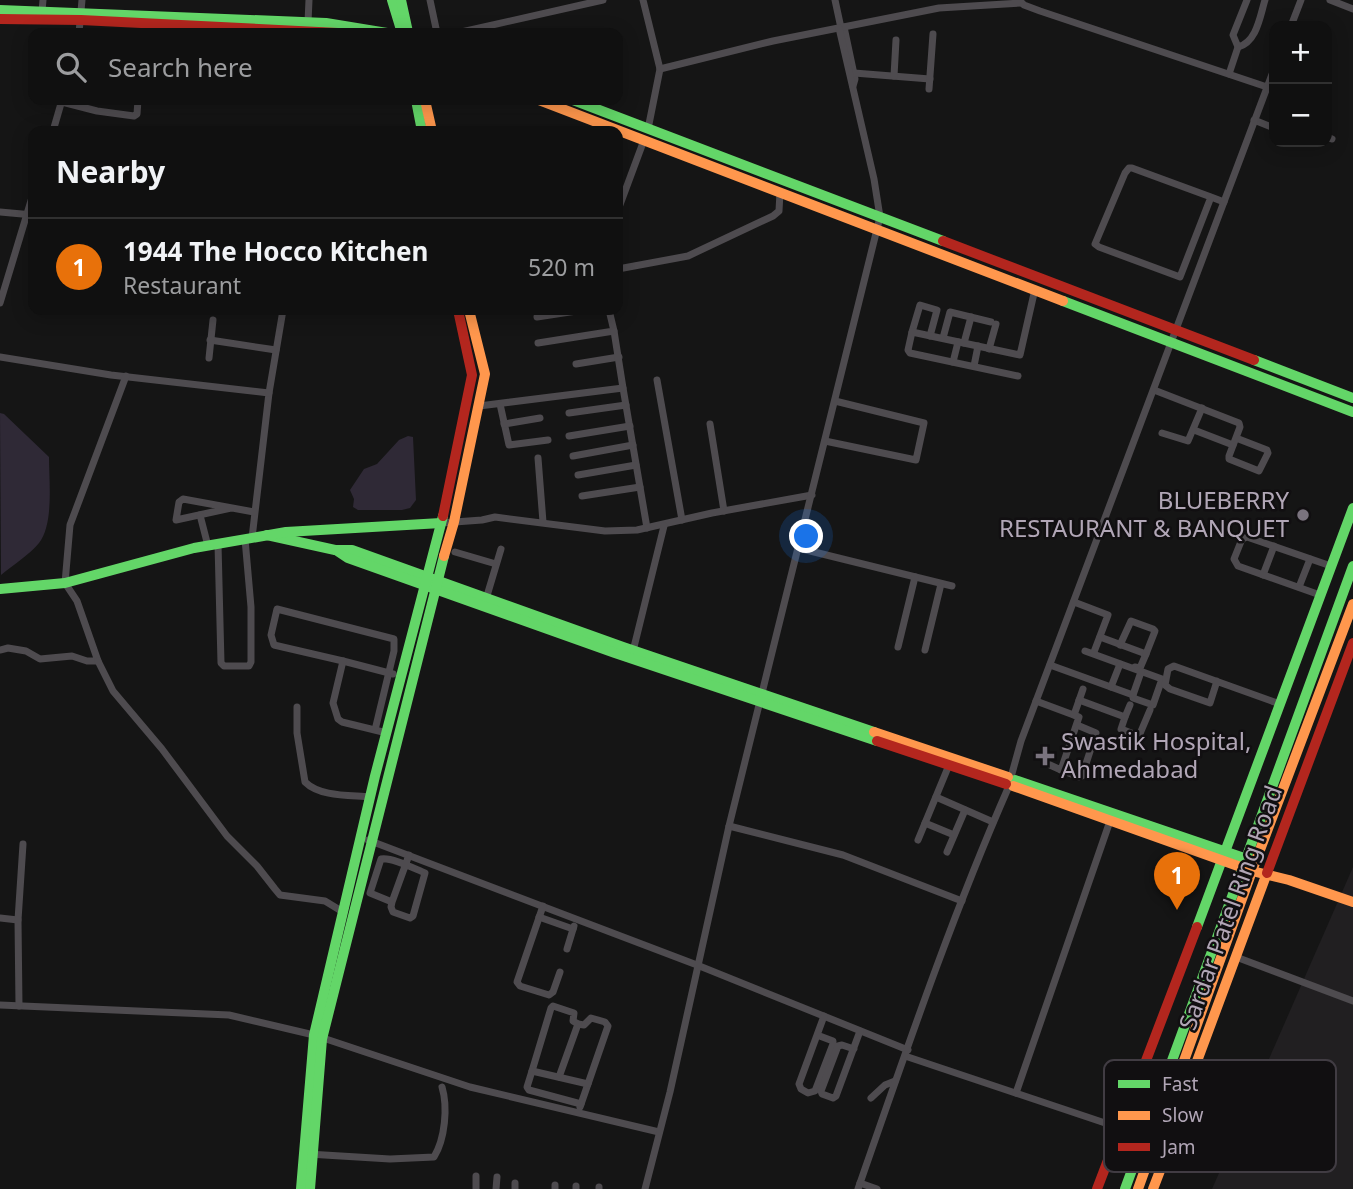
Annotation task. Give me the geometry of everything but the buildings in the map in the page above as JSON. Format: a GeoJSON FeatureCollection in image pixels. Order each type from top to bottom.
{"type":"FeatureCollection","features":[{"type":"Feature","properties":{"kind":"main road"},"geometry":{"type":"LineString","coordinates":[[393,0],[405,28]]}},
{"type":"Feature","properties":{"kind":"main road"},"geometry":{"type":"LineString","coordinates":[[401,0],[406,28]]}},
{"type":"Feature","properties":{"kind":"main road"},"geometry":{"type":"LineString","coordinates":[[0,10],[42,6],[142,28]]}},
{"type":"Feature","properties":{"kind":"main road"},"geometry":{"type":"LineString","coordinates":[[0,19],[81,16],[308,22],[359,28]]}},
{"type":"Feature","properties":{"kind":"main road"},"geometry":{"type":"LineString","coordinates":[[417,105],[421,126]]}},
{"type":"Feature","properties":{"kind":"main road"},"geometry":{"type":"LineString","coordinates":[[426,105],[431,126]]}},
{"type":"Feature","properties":{"kind":"main road"},"geometry":{"type":"LineString","coordinates":[[555,105],[621,126]]}},
{"type":"Feature","properties":{"kind":"main road"},"geometry":{"type":"LineString","coordinates":[[584,105],[780,192],[1353,412]]}},
{"type":"Feature","properties":{"kind":"main road"},"geometry":{"type":"LineString","coordinates":[[623,127],[880,217],[1353,398]]}},
{"type":"Feature","properties":{"kind":"main road"},"geometry":{"type":"LineString","coordinates":[[318,1037],[431,584],[472,374],[459,315]]}},
{"type":"Feature","properties":{"kind":"main road"},"geometry":{"type":"LineString","coordinates":[[301,1189],[308,1154],[318,1037],[343,912],[366,840],[370,797],[401,677],[454,522],[479,406],[485,374],[470,315]]}},
{"type":"Feature","properties":{"kind":"main road","name":"Sardar Patel Ring Road"},"geometry":{"type":"LineString","coordinates":[[1146,1060],[1353,508]]}},
{"type":"Feature","properties":{"kind":"main road"},"geometry":{"type":"LineString","coordinates":[[0,589],[65,583],[213,545],[267,535],[332,528],[442,523]]}},
{"type":"Feature","properties":{"kind":"main road"},"geometry":{"type":"LineString","coordinates":[[267,535],[335,550],[352,550],[431,584],[949,765],[1010,782],[1110,821],[1224,855]]}},
{"type":"Feature","properties":{"kind":"main road","name":"Sardar Patel Ring Road"},"geometry":{"type":"LineString","coordinates":[[1172,1060],[1353,566]]}},
{"type":"Feature","properties":{"kind":"main road"},"geometry":{"type":"LineString","coordinates":[[431,584],[486,599],[761,699],[1254,867],[1353,896]]}},
{"type":"Feature","properties":{"kind":"main road","name":"Sardar Patel Ring Road"},"geometry":{"type":"LineString","coordinates":[[1184,1060],[1353,604]]}},
{"type":"Feature","properties":{"kind":"main road","name":"Sardar Patel Ring Road"},"geometry":{"type":"LineString","coordinates":[[1198,1060],[1353,643]]}},
{"type":"Feature","properties":{"kind":"main road"},"geometry":{"type":"LineString","coordinates":[[1267,871],[1353,902]]}},
{"type":"Feature","properties":{"kind":"main road"},"geometry":{"type":"LineString","coordinates":[[308,1154],[310,1189]]}},
{"type":"Feature","properties":{"kind":"main road","name":"Sardar Patel Ring Road"},"geometry":{"type":"LineString","coordinates":[[1097,1189],[1104,1170]]}},
{"type":"Feature","properties":{"kind":"main road","name":"Sardar Patel Ring Road"},"geometry":{"type":"LineString","coordinates":[[1125,1189],[1131,1172]]}},
{"type":"Feature","properties":{"kind":"main road","name":"Sardar Patel Ring Road"},"geometry":{"type":"LineString","coordinates":[[1138,1189],[1144,1172]]}},
{"type":"Feature","properties":{"kind":"main road","name":"Sardar Patel Ring Road"},"geometry":{"type":"LineString","coordinates":[[1153,1189],[1160,1172]]}},
{"type":"Feature","properties":{"kind":"street"},"geometry":{"type":"LineString","coordinates":[[80,28],[82,0]]}},
{"type":"Feature","properties":{"kind":"street"},"geometry":{"type":"LineString","coordinates":[[308,22],[309,0]]}},
{"type":"Feature","properties":{"kind":"street"},"geometry":{"type":"LineString","coordinates":[[431,0],[436,28]]}},
{"type":"Feature","properties":{"kind":"street"},"geometry":{"type":"LineString","coordinates":[[477,28],[582,2],[603,0]]}},
{"type":"Feature","properties":{"kind":"street"},"geometry":{"type":"LineString","coordinates":[[623,196],[646,134],[660,69],[643,0]]}},
{"type":"Feature","properties":{"kind":"street"},"geometry":{"type":"LineString","coordinates":[[645,1189],[729,826],[880,217],[835,0]]}},
{"type":"Feature","properties":{"kind":"street"},"geometry":{"type":"LineString","coordinates":[[1228,74],[1238,47],[1233,35],[1247,0]]}},
{"type":"Feature","properties":{"kind":"street"},"geometry":{"type":"LineString","coordinates":[[1238,47],[1251,40],[1265,0]]}},
{"type":"Feature","properties":{"kind":"street"},"geometry":{"type":"LineString","coordinates":[[1293,21],[1301,0]]}},
{"type":"Feature","properties":{"kind":"street"},"geometry":{"type":"LineString","coordinates":[[1330,0],[1353,9]]}},
{"type":"Feature","properties":{"kind":"street"},"geometry":{"type":"LineString","coordinates":[[660,69],[773,41],[948,7],[1021,2],[1267,87]]}},
{"type":"Feature","properties":{"kind":"street"},"geometry":{"type":"LineString","coordinates":[[841,28],[854,73],[853,86]]}},
{"type":"Feature","properties":{"kind":"street"},"geometry":{"type":"LineString","coordinates":[[929,89],[933,33]]}},
{"type":"Feature","properties":{"kind":"street"},"geometry":{"type":"LineString","coordinates":[[894,76],[896,40]]}},
{"type":"Feature","properties":{"kind":"street"},"geometry":{"type":"LineString","coordinates":[[854,73],[930,79]]}},
{"type":"Feature","properties":{"kind":"street"},"geometry":{"type":"LineString","coordinates":[[877,1189],[859,1186],[895,1081],[1010,782],[1021,741],[1269,82]]}},
{"type":"Feature","properties":{"kind":"street"},"geometry":{"type":"LineString","coordinates":[[54,126],[61,105]]}},
{"type":"Feature","properties":{"kind":"street"},"geometry":{"type":"LineString","coordinates":[[76,105],[134,116],[137,114],[138,105]]}},
{"type":"Feature","properties":{"kind":"street"},"geometry":{"type":"LineString","coordinates":[[1255,120],[1269,126]]}},
{"type":"Feature","properties":{"kind":"street"},"geometry":{"type":"LineString","coordinates":[[1211,197],[1182,274],[1177,277],[1095,244],[1129,168],[1211,197],[1224,202]]}},
{"type":"Feature","properties":{"kind":"street"},"geometry":{"type":"LineString","coordinates":[[623,268],[688,256],[761,222],[779,211],[780,192]]}},
{"type":"Feature","properties":{"kind":"street"},"geometry":{"type":"LineString","coordinates":[[0,212],[28,214]]}},
{"type":"Feature","properties":{"kind":"street"},"geometry":{"type":"LineString","coordinates":[[0,303],[28,220]]}},
{"type":"Feature","properties":{"kind":"street"},"geometry":{"type":"LineString","coordinates":[[1197,235],[1210,240]]}},
{"type":"Feature","properties":{"kind":"street"},"geometry":{"type":"LineString","coordinates":[[1191,249],[1205,254]]}},
{"type":"Feature","properties":{"kind":"street"},"geometry":{"type":"LineString","coordinates":[[912,331],[1017,355],[1021,353],[1035,289]]}},
{"type":"Feature","properties":{"kind":"street"},"geometry":{"type":"LineString","coordinates":[[930,336],[937,310],[920,305],[912,331],[908,351],[910,353],[1018,376]]}},
{"type":"Feature","properties":{"kind":"street"},"geometry":{"type":"LineString","coordinates":[[943,338],[950,312],[971,317],[993,323],[989,349]]}},
{"type":"Feature","properties":{"kind":"street"},"geometry":{"type":"LineString","coordinates":[[200,515],[213,545],[221,663],[224,666],[248,666],[251,662],[251,607],[248,538],[282,315]]}},
{"type":"Feature","properties":{"kind":"street"},"geometry":{"type":"LineString","coordinates":[[537,317],[545,315]]}},
{"type":"Feature","properties":{"kind":"street"},"geometry":{"type":"LineString","coordinates":[[610,315],[648,528]]}},
{"type":"Feature","properties":{"kind":"street"},"geometry":{"type":"LineString","coordinates":[[953,362],[971,317]]}},
{"type":"Feature","properties":{"kind":"street"},"geometry":{"type":"LineString","coordinates":[[209,358],[213,320]]}},
{"type":"Feature","properties":{"kind":"street"},"geometry":{"type":"LineString","coordinates":[[538,342],[614,331]]}},
{"type":"Feature","properties":{"kind":"street"},"geometry":{"type":"LineString","coordinates":[[211,340],[276,350]]}},
{"type":"Feature","properties":{"kind":"street"},"geometry":{"type":"LineString","coordinates":[[974,366],[978,346]]}},
{"type":"Feature","properties":{"kind":"street"},"geometry":{"type":"LineString","coordinates":[[0,357],[126,376],[269,393]]}},
{"type":"Feature","properties":{"kind":"street"},"geometry":{"type":"LineString","coordinates":[[576,364],[619,358]]}},
{"type":"Feature","properties":{"kind":"street"},"geometry":{"type":"LineString","coordinates":[[126,376],[70,525],[65,583],[77,601],[98,661],[113,691],[162,748],[227,836],[257,866],[280,895],[325,901],[343,912]]}},
{"type":"Feature","properties":{"kind":"street"},"geometry":{"type":"LineString","coordinates":[[657,380],[682,520]]}},
{"type":"Feature","properties":{"kind":"street"},"geometry":{"type":"LineString","coordinates":[[479,406],[624,388]]}},
{"type":"Feature","properties":{"kind":"street"},"geometry":{"type":"LineString","coordinates":[[1154,390],[1239,423],[1235,442],[1230,461],[1259,471],[1268,453],[1267,450],[1235,442],[1194,430]]}},
{"type":"Feature","properties":{"kind":"street"},"geometry":{"type":"LineString","coordinates":[[835,401],[924,423]]}},
{"type":"Feature","properties":{"kind":"street"},"geometry":{"type":"LineString","coordinates":[[500,404],[509,445],[548,440]]}},
{"type":"Feature","properties":{"kind":"street"},"geometry":{"type":"LineString","coordinates":[[569,413],[626,404]]}},
{"type":"Feature","properties":{"kind":"street"},"geometry":{"type":"LineString","coordinates":[[1162,433],[1186,442],[1194,430],[1202,408]]}},
{"type":"Feature","properties":{"kind":"street"},"geometry":{"type":"LineString","coordinates":[[913,470],[927,412]]}},
{"type":"Feature","properties":{"kind":"street"},"geometry":{"type":"LineString","coordinates":[[504,424],[540,418]]}},
{"type":"Feature","properties":{"kind":"street"},"geometry":{"type":"LineString","coordinates":[[710,424],[724,511]]}},
{"type":"Feature","properties":{"kind":"street"},"geometry":{"type":"LineString","coordinates":[[569,436],[630,426]]}},
{"type":"Feature","properties":{"kind":"street"},"geometry":{"type":"LineString","coordinates":[[825,441],[916,460]]}},
{"type":"Feature","properties":{"kind":"street"},"geometry":{"type":"LineString","coordinates":[[573,456],[633,445]]}},
{"type":"Feature","properties":{"kind":"street"},"geometry":{"type":"LineString","coordinates":[[538,458],[543,522]]}},
{"type":"Feature","properties":{"kind":"street"},"geometry":{"type":"LineString","coordinates":[[578,475],[636,465]]}},
{"type":"Feature","properties":{"kind":"street"},"geometry":{"type":"LineString","coordinates":[[582,496],[640,487]]}},
{"type":"Feature","properties":{"kind":"street"},"geometry":{"type":"LineString","coordinates":[[442,523],[495,517],[605,531],[648,528],[812,495]]}},
{"type":"Feature","properties":{"kind":"street"},"geometry":{"type":"LineString","coordinates":[[231,508],[176,520],[180,499],[254,512]]}},
{"type":"Feature","properties":{"kind":"street"},"geometry":{"type":"LineString","coordinates":[[633,651],[664,526]]}},
{"type":"Feature","properties":{"kind":"street"},"geometry":{"type":"LineString","coordinates":[[1320,595],[1238,566],[1234,559],[1245,537],[1331,566]]}},
{"type":"Feature","properties":{"kind":"street"},"geometry":{"type":"LineString","coordinates":[[1264,575],[1274,546]]}},
{"type":"Feature","properties":{"kind":"street"},"geometry":{"type":"LineString","coordinates":[[799,548],[952,586]]}},
{"type":"Feature","properties":{"kind":"street"},"geometry":{"type":"LineString","coordinates":[[486,599],[501,549]]}},
{"type":"Feature","properties":{"kind":"street"},"geometry":{"type":"LineString","coordinates":[[455,552],[496,564]]}},
{"type":"Feature","properties":{"kind":"street"},"geometry":{"type":"LineString","coordinates":[[1299,587],[1310,559]]}},
{"type":"Feature","properties":{"kind":"street"},"geometry":{"type":"LineString","coordinates":[[898,647],[915,577]]}},
{"type":"Feature","properties":{"kind":"street"},"geometry":{"type":"LineString","coordinates":[[925,650],[940,584]]}},
{"type":"Feature","properties":{"kind":"street"},"geometry":{"type":"LineString","coordinates":[[1074,603],[1108,615],[1100,637],[1088,650]]}},
{"type":"Feature","properties":{"kind":"street"},"geometry":{"type":"LineString","coordinates":[[375,730],[389,673],[394,651],[394,639],[277,609],[271,635],[274,645],[343,661],[389,673],[401,677]]}},
{"type":"Feature","properties":{"kind":"street"},"geometry":{"type":"LineString","coordinates":[[1088,650],[1138,668],[1155,631],[1131,621],[1121,645]]}},
{"type":"Feature","properties":{"kind":"street"},"geometry":{"type":"LineString","coordinates":[[1100,637],[1146,654]]}},
{"type":"Feature","properties":{"kind":"street"},"geometry":{"type":"LineString","coordinates":[[0,650],[8,648],[26,651],[40,659],[72,656],[98,661]]}},
{"type":"Feature","properties":{"kind":"street"},"geometry":{"type":"LineString","coordinates":[[1050,665],[1153,705],[1162,680],[1088,650]]}},
{"type":"Feature","properties":{"kind":"street"},"geometry":{"type":"LineString","coordinates":[[343,661],[333,702],[335,715],[342,722],[387,733]]}},
{"type":"Feature","properties":{"kind":"street"},"geometry":{"type":"LineString","coordinates":[[1111,687],[1120,664]]}},
{"type":"Feature","properties":{"kind":"street"},"geometry":{"type":"LineString","coordinates":[[1217,681],[1210,703],[1165,685],[1168,669],[1174,666],[1217,681],[1280,704]]}},
{"type":"Feature","properties":{"kind":"street"},"geometry":{"type":"LineString","coordinates":[[1133,695],[1141,672]]}},
{"type":"Feature","properties":{"kind":"street"},"geometry":{"type":"LineString","coordinates":[[1074,715],[1083,690]]}},
{"type":"Feature","properties":{"kind":"street"},"geometry":{"type":"LineString","coordinates":[[1079,700],[1125,718]]}},
{"type":"Feature","properties":{"kind":"street"},"geometry":{"type":"LineString","coordinates":[[1037,701],[1079,717],[1061,770]]}},
{"type":"Feature","properties":{"kind":"street"},"geometry":{"type":"LineString","coordinates":[[1130,705],[1121,729],[1140,736],[1150,710]]}},
{"type":"Feature","properties":{"kind":"street"},"geometry":{"type":"LineString","coordinates":[[297,707],[297,733],[305,782],[310,787],[328,793],[370,797]]}},
{"type":"Feature","properties":{"kind":"street"},"geometry":{"type":"LineString","coordinates":[[1050,765],[1082,776],[1096,735],[1095,731],[1077,725]]}},
{"type":"Feature","properties":{"kind":"street"},"geometry":{"type":"LineString","coordinates":[[918,840],[949,765]]}},
{"type":"Feature","properties":{"kind":"street"},"geometry":{"type":"LineString","coordinates":[[936,797],[993,821]]}},
{"type":"Feature","properties":{"kind":"street"},"geometry":{"type":"LineString","coordinates":[[947,852],[965,810]]}},
{"type":"Feature","properties":{"kind":"street"},"geometry":{"type":"LineString","coordinates":[[1016,1093],[1110,821]]}},
{"type":"Feature","properties":{"kind":"street"},"geometry":{"type":"LineString","coordinates":[[925,823],[954,835]]}},
{"type":"Feature","properties":{"kind":"street"},"geometry":{"type":"LineString","coordinates":[[729,826],[843,855],[962,901]]}},
{"type":"Feature","properties":{"kind":"street"},"geometry":{"type":"LineString","coordinates":[[366,840],[697,965],[860,1031],[906,1053],[1104,1123]]}},
{"type":"Feature","properties":{"kind":"street"},"geometry":{"type":"LineString","coordinates":[[19,1006],[18,920],[23,844]]}},
{"type":"Feature","properties":{"kind":"street"},"geometry":{"type":"LineString","coordinates":[[393,902],[370,893],[381,859],[405,865],[426,875],[413,916],[410,918],[393,912],[393,902],[405,865],[409,855]]}},
{"type":"Feature","properties":{"kind":"street"},"geometry":{"type":"LineString","coordinates":[[542,906],[518,984],[549,995],[553,992],[560,972]]}},
{"type":"Feature","properties":{"kind":"street"},"geometry":{"type":"LineString","coordinates":[[0,918],[18,920]]}},
{"type":"Feature","properties":{"kind":"street"},"geometry":{"type":"LineString","coordinates":[[539,918],[573,929]]}},
{"type":"Feature","properties":{"kind":"street"},"geometry":{"type":"LineString","coordinates":[[567,949],[576,919]]}},
{"type":"Feature","properties":{"kind":"street"},"geometry":{"type":"LineString","coordinates":[[1236,957],[1353,1001]]}},
{"type":"Feature","properties":{"kind":"street"},"geometry":{"type":"LineString","coordinates":[[0,1004],[229,1015],[318,1037],[470,1087],[659,1132]]}},
{"type":"Feature","properties":{"kind":"street"},"geometry":{"type":"LineString","coordinates":[[578,1114],[608,1026],[591,1017],[584,1025],[578,1024],[573,1021],[573,1013],[552,1007],[527,1087],[529,1090],[581,1104]]}},
{"type":"Feature","properties":{"kind":"street"},"geometry":{"type":"LineString","coordinates":[[817,1035],[834,1042],[815,1091],[808,1093],[801,1089],[799,1084],[817,1035],[824,1016]]}},
{"type":"Feature","properties":{"kind":"street"},"geometry":{"type":"LineString","coordinates":[[559,1077],[578,1024]]}},
{"type":"Feature","properties":{"kind":"street"},"geometry":{"type":"LineString","coordinates":[[854,1049],[838,1046],[822,1094],[833,1098],[836,1096],[854,1049],[860,1031]]}},
{"type":"Feature","properties":{"kind":"street"},"geometry":{"type":"LineString","coordinates":[[532,1071],[588,1084]]}},
{"type":"Feature","properties":{"kind":"street"},"geometry":{"type":"LineString","coordinates":[[871,1098],[885,1085],[895,1081]]}},
{"type":"Feature","properties":{"kind":"street"},"geometry":{"type":"LineString","coordinates":[[308,1154],[390,1160],[435,1157],[441,1146],[445,1107],[442,1087]]}},
{"type":"Feature","properties":{"kind":"street"},"geometry":{"type":"LineString","coordinates":[[475,1189],[476,1175]]}},
{"type":"Feature","properties":{"kind":"street"},"geometry":{"type":"LineString","coordinates":[[496,1189],[497,1177]]}},
{"type":"Feature","properties":{"kind":"shaded area"},"geometry":{"type":"Polygon","coordinates":[[[0,413],[49,457],[50,490],[49,514],[44,535],[31,552],[1,575],[0,413]]]}},
{"type":"Feature","properties":{"kind":"shaded area"},"geometry":{"type":"Polygon","coordinates":[[[413,437],[416,500],[410,508],[358,510],[353,507],[354,499],[350,490],[364,469],[377,464],[399,440],[413,437]]]}},
{"type":"Feature","properties":{"kind":"shaded area"},"geometry":{"type":"Polygon","coordinates":[[[1353,867],[1353,1189],[1212,1189],[1219,1172],[1336,1172],[1336,1060],[1268,1060],[1353,867]]]}},
{"type":"Feature","properties":{"kind":"traffic: fast"},"geometry":{"type":"LineString","coordinates":[[392,0],[400,28]]}},
{"type":"Feature","properties":{"kind":"traffic: fast"},"geometry":{"type":"LineString","coordinates":[[401,0],[407,28]]}},
{"type":"Feature","properties":{"kind":"traffic: fast"},"geometry":{"type":"LineString","coordinates":[[0,10],[326,23],[356,28]]}},
{"type":"Feature","properties":{"kind":"traffic: fast"},"geometry":{"type":"LineString","coordinates":[[417,105],[421,126]]}},
{"type":"Feature","properties":{"kind":"traffic: fast"},"geometry":{"type":"LineString","coordinates":[[586,105],[943,241]]}},
{"type":"Feature","properties":{"kind":"traffic: fast"},"geometry":{"type":"LineString","coordinates":[[1063,301],[1353,412]]}},
{"type":"Feature","properties":{"kind":"traffic: fast"},"geometry":{"type":"LineString","coordinates":[[1254,360],[1353,398]]}},
{"type":"Feature","properties":{"kind":"traffic: fast"},"geometry":{"type":"LineString","coordinates":[[1197,927],[1353,508]]}},
{"type":"Feature","properties":{"kind":"traffic: fast"},"geometry":{"type":"LineString","coordinates":[[301,1189],[314,1035],[375,776],[443,516]]}},
{"type":"Feature","properties":{"kind":"traffic: fast"},"geometry":{"type":"LineString","coordinates":[[0,589],[65,583],[194,548],[286,532],[441,523]]}},
{"type":"Feature","properties":{"kind":"traffic: fast"},"geometry":{"type":"LineString","coordinates":[[267,535],[335,550],[352,550],[623,647],[874,732]]}},
{"type":"Feature","properties":{"kind":"traffic: fast"},"geometry":{"type":"LineString","coordinates":[[336,550],[348,558],[615,653],[877,741]]}},
{"type":"Feature","properties":{"kind":"traffic: fast"},"geometry":{"type":"LineString","coordinates":[[310,1189],[322,1039],[444,556]]}},
{"type":"Feature","properties":{"kind":"traffic: fast"},"geometry":{"type":"LineString","coordinates":[[1172,1060],[1353,566]]}},
{"type":"Feature","properties":{"kind":"traffic: fast"},"geometry":{"type":"LineString","coordinates":[[1015,780],[1250,860]]}},
{"type":"Feature","properties":{"kind":"traffic: fast"},"geometry":{"type":"LineString","coordinates":[[1125,1189],[1131,1172]]}},
{"type":"Feature","properties":{"kind":"traffic: slow"},"geometry":{"type":"LineString","coordinates":[[426,105],[431,126]]}},
{"type":"Feature","properties":{"kind":"traffic: slow"},"geometry":{"type":"LineString","coordinates":[[552,105],[607,126]]}},
{"type":"Feature","properties":{"kind":"traffic: slow"},"geometry":{"type":"LineString","coordinates":[[623,132],[1063,301]]}},
{"type":"Feature","properties":{"kind":"traffic: slow"},"geometry":{"type":"LineString","coordinates":[[444,556],[454,522],[485,374],[470,315]]}},
{"type":"Feature","properties":{"kind":"traffic: slow"},"geometry":{"type":"LineString","coordinates":[[1184,1060],[1353,604]]}},
{"type":"Feature","properties":{"kind":"traffic: slow"},"geometry":{"type":"LineString","coordinates":[[874,732],[1008,777]]}},
{"type":"Feature","properties":{"kind":"traffic: slow"},"geometry":{"type":"LineString","coordinates":[[1013,786],[1252,871],[1289,880],[1353,902]]}},
{"type":"Feature","properties":{"kind":"traffic: slow"},"geometry":{"type":"LineString","coordinates":[[1197,1060],[1267,873]]}},
{"type":"Feature","properties":{"kind":"traffic: slow"},"geometry":{"type":"LineString","coordinates":[[1138,1189],[1144,1172]]}},
{"type":"Feature","properties":{"kind":"traffic: slow"},"geometry":{"type":"LineString","coordinates":[[1153,1189],[1160,1172]]}},
{"type":"Feature","properties":{"kind":"traffic: jam"},"geometry":{"type":"LineString","coordinates":[[0,19],[239,28]]}},
{"type":"Feature","properties":{"kind":"traffic: jam"},"geometry":{"type":"LineString","coordinates":[[943,241],[1254,360]]}},
{"type":"Feature","properties":{"kind":"traffic: jam"},"geometry":{"type":"LineString","coordinates":[[443,516],[472,375],[459,315]]}},
{"type":"Feature","properties":{"kind":"traffic: jam"},"geometry":{"type":"LineString","coordinates":[[1267,873],[1353,643]]}},
{"type":"Feature","properties":{"kind":"traffic: jam"},"geometry":{"type":"LineString","coordinates":[[877,741],[1006,784]]}},
{"type":"Feature","properties":{"kind":"traffic: jam"},"geometry":{"type":"LineString","coordinates":[[1146,1060],[1197,927]]}},
{"type":"Feature","properties":{"kind":"traffic: jam"},"geometry":{"type":"LineString","coordinates":[[1097,1189],[1104,1171]]}},
{"type":"Feature","properties":{"kind":"place","name":"BLUEBERRY RESTAURANT & BANQUET"},"geometry":{"type":"Point","coordinates":[1303,515]}},
{"type":"Feature","properties":{"kind":"place","name":"Swastik Hospital, Ahmedabad"},"geometry":{"type":"Point","coordinates":[1045,756]}},
{"type":"Feature","properties":{"kind":"place","name":"1944 The Hocco Kitchen"},"geometry":{"type":"Point","coordinates":[1177,910]}}]}
